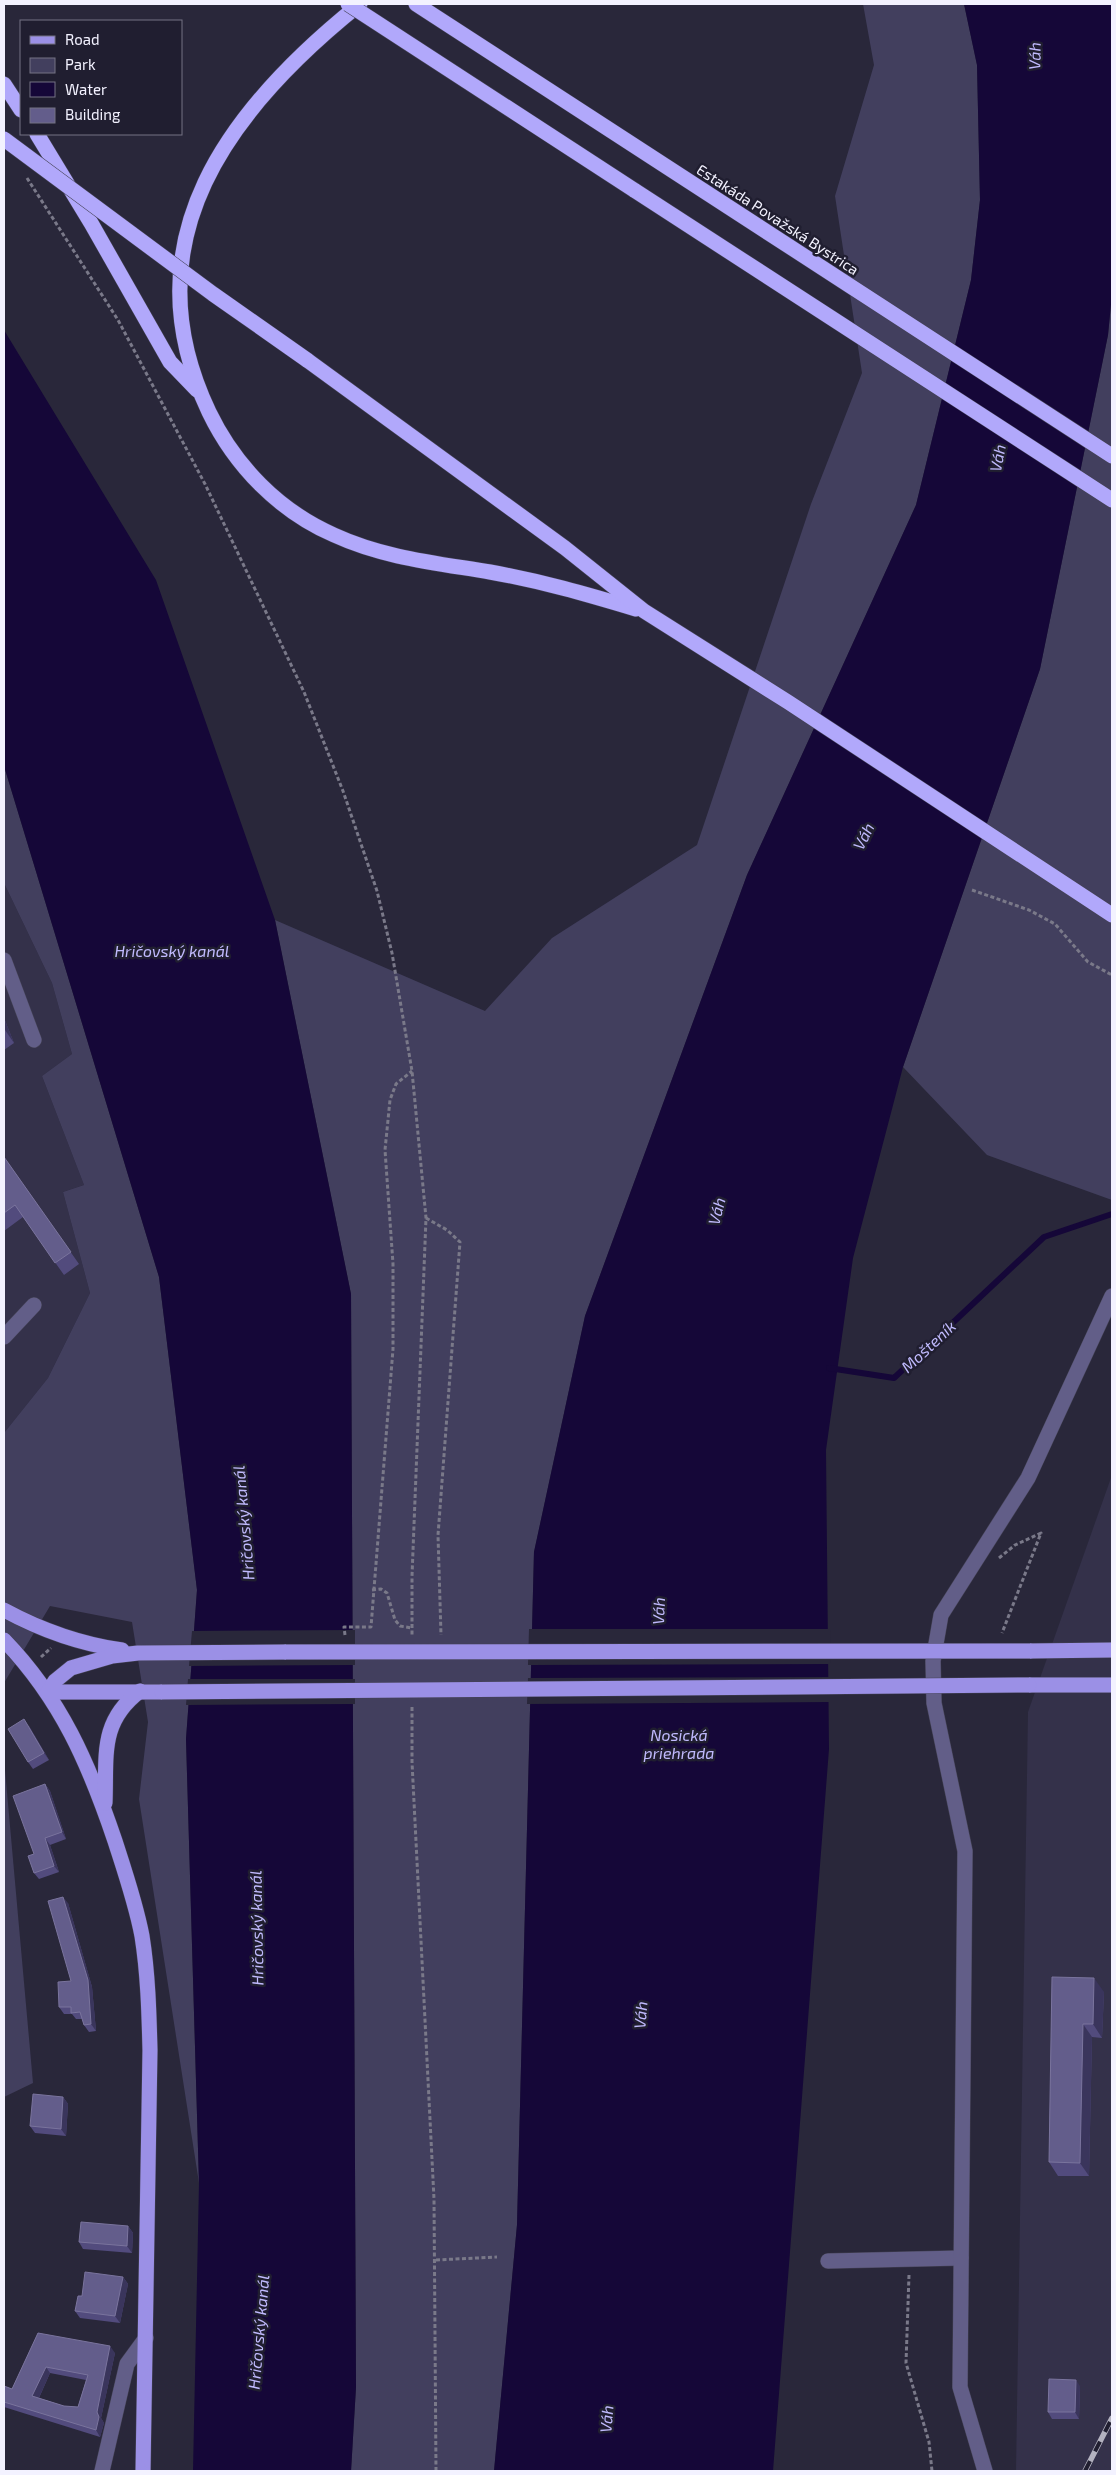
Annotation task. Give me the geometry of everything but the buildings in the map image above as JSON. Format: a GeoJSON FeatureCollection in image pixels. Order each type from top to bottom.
{"type":"FeatureCollection","features":[{"type":"Feature","properties":{"kind":"highway"},"geometry":{"type":"LineString","coordinates":[[348,4],[1112,500]]}},
{"type":"Feature","properties":{"kind":"highway"},"geometry":{"type":"LineString","coordinates":[[360,4],[287,66],[255,103],[224,144],[200,192],[185,240],[180,288],[188,359],[201,395],[222,439],[253,477],[288,510],[333,535],[366,548],[408,560],[559,585],[644,611]]}},
{"type":"Feature","properties":{"kind":"highway","name":"Estakáda Považská Bystrica"},"geometry":{"type":"LineString","coordinates":[[420,7],[1112,456]]}},
{"type":"Feature","properties":{"kind":"highway"},"geometry":{"type":"LineString","coordinates":[[4,84],[20,108]]}},
{"type":"Feature","properties":{"kind":"highway"},"geometry":{"type":"LineString","coordinates":[[37,135],[92,223],[170,362],[201,395]]}},
{"type":"Feature","properties":{"kind":"highway"},"geometry":{"type":"LineString","coordinates":[[4,138],[213,294],[565,548],[644,611],[797,707],[1112,915]]}},
{"type":"Feature","properties":{"kind":"main road"},"geometry":{"type":"LineString","coordinates":[[4,1610],[40,1628],[87,1644],[138,1653]]}},
{"type":"Feature","properties":{"kind":"main road"},"geometry":{"type":"LineString","coordinates":[[4,1640],[48,1692],[75,1739],[105,1811],[129,1883],[142,1935],[146,1967],[150,2050],[143,2471]]}},
{"type":"Feature","properties":{"kind":"main road"},"geometry":{"type":"LineString","coordinates":[[48,1692],[55,1681],[70,1668],[92,1660],[138,1653],[1112,1650]]}},
{"type":"Feature","properties":{"kind":"main road"},"geometry":{"type":"LineString","coordinates":[[48,1692],[1112,1685]]}},
{"type":"Feature","properties":{"kind":"main road"},"geometry":{"type":"LineString","coordinates":[[105,1811],[109,1734],[120,1709],[140,1691]]}},
{"type":"Feature","properties":{"kind":"street"},"geometry":{"type":"LineString","coordinates":[[4,960],[34,1040]]}},
{"type":"Feature","properties":{"kind":"street"},"geometry":{"type":"LineString","coordinates":[[985,2471],[960,2387],[966,1851],[934,1703],[933,1661],[941,1615],[1028,1478],[1112,1296]]}},
{"type":"Feature","properties":{"kind":"street"},"geometry":{"type":"LineString","coordinates":[[4,1337],[34,1305]]}},
{"type":"Feature","properties":{"kind":"street"},"geometry":{"type":"LineString","coordinates":[[828,2261],[961,2258]]}},
{"type":"Feature","properties":{"kind":"street"},"geometry":{"type":"LineString","coordinates":[[102,2471],[127,2364],[146,2338]]}},
{"type":"Feature","properties":{"kind":"path"},"geometry":{"type":"LineString","coordinates":[[22,171],[118,320],[205,484],[304,692],[343,790],[377,891],[392,953],[412,1070],[426,1218],[412,1576],[412,1638]]}},
{"type":"Feature","properties":{"kind":"path"},"geometry":{"type":"LineString","coordinates":[[972,890],[1029,910],[1055,924],[1088,962],[1112,975]]}},
{"type":"Feature","properties":{"kind":"path"},"geometry":{"type":"LineString","coordinates":[[345,1635],[344,1627],[371,1626],[372,1590],[393,1349],[393,1264],[385,1150],[393,1092],[396,1084],[412,1070]]}},
{"type":"Feature","properties":{"kind":"path"},"geometry":{"type":"LineString","coordinates":[[426,1218],[447,1230],[460,1242],[438,1535],[441,1635]]}},
{"type":"Feature","properties":{"kind":"path"},"geometry":{"type":"LineString","coordinates":[[996,1560],[1015,1545],[1041,1532],[1002,1633]]}},
{"type":"Feature","properties":{"kind":"path"},"geometry":{"type":"LineString","coordinates":[[372,1590],[381,1589],[387,1593],[395,1620],[400,1626],[412,1628]]}},
{"type":"Feature","properties":{"kind":"path"},"geometry":{"type":"LineString","coordinates":[[39,1659],[54,1646]]}},
{"type":"Feature","properties":{"kind":"path"},"geometry":{"type":"LineString","coordinates":[[412,1705],[412,1762],[423,1946],[436,2260],[436,2471]]}},
{"type":"Feature","properties":{"kind":"path"},"geometry":{"type":"LineString","coordinates":[[436,2260],[497,2257]]}},
{"type":"Feature","properties":{"kind":"path"},"geometry":{"type":"LineString","coordinates":[[909,2259],[906,2363],[929,2442],[932,2471]]}},
{"type":"Feature","properties":{"kind":"shaded area"},"geometry":{"type":"Polygon","coordinates":[[[4,883],[52,983],[72,1054],[42,1076],[84,1185],[63,1192],[90,1293],[48,1378],[4,1433],[4,883]]]}},
{"type":"Feature","properties":{"kind":"shaded area"},"geometry":{"type":"Polygon","coordinates":[[[1112,1475],[1112,2471],[1016,2471],[1028,1712],[1112,1475]]]}},
{"type":"Feature","properties":{"kind":"green space"},"geometry":{"type":"Polygon","coordinates":[[[863,4],[964,4],[977,65],[980,200],[971,280],[916,505],[747,875],[585,1316],[534,1552],[517,2225],[494,2471],[351,2471],[356,2387],[351,1294],[275,920],[485,1011],[552,938],[697,845],[811,504],[862,373],[835,196],[874,65],[863,4]]]}},
{"type":"Feature","properties":{"kind":"green space"},"geometry":{"type":"Polygon","coordinates":[[[1112,294],[1112,1200],[987,1155],[903,1067],[1040,669],[1108,335],[1112,294]]]}},
{"type":"Feature","properties":{"kind":"green space"},"geometry":{"type":"Polygon","coordinates":[[[4,766],[159,1277],[197,1590],[186,1739],[199,2183],[139,1799],[148,1722],[132,1622],[50,1606],[4,1683],[4,1433],[48,1378],[90,1293],[63,1192],[84,1185],[42,1076],[72,1054],[52,983],[4,883],[4,766]]]}},
{"type":"Feature","properties":{"kind":"green space"},"geometry":{"type":"Polygon","coordinates":[[[4,1759],[33,2083],[4,2097],[4,1759]]]}},
{"type":"Feature","properties":{"kind":"water"},"geometry":{"type":"Polygon","coordinates":[[[964,4],[1112,4],[1112,294],[1108,335],[1040,669],[903,1067],[853,1258],[826,1450],[829,1749],[773,2471],[494,2471],[517,2225],[534,1552],[585,1316],[747,875],[916,505],[971,280],[980,200],[977,65],[964,4]]]}},
{"type":"Feature","properties":{"kind":"water","name":"Hričovský kanál"},"geometry":{"type":"Polygon","coordinates":[[[4,330],[156,580],[275,920],[351,1294],[356,2387],[351,2471],[193,2471],[199,2183],[186,1739],[197,1590],[159,1277],[4,766],[4,330]]]}},
{"type":"Feature","properties":{"kind":"pier"},"geometry":{"type":"Polygon","coordinates":[[[529,1629],[830,1629],[831,1664],[528,1665],[529,1629]]]}},
{"type":"Feature","properties":{"kind":"pier"},"geometry":{"type":"Polygon","coordinates":[[[355,1630],[355,1665],[189,1666],[192,1631],[355,1630]]]}},
{"type":"Feature","properties":{"kind":"pier"},"geometry":{"type":"Polygon","coordinates":[[[831,1677],[831,1702],[527,1704],[528,1678],[831,1677]]]}},
{"type":"Feature","properties":{"kind":"pier"},"geometry":{"type":"Polygon","coordinates":[[[188,1679],[355,1679],[355,1704],[186,1705],[188,1679]]]}},
{"type":"Feature","properties":{"kind":"waterway","name":"Mošteník"},"geometry":{"type":"LineString","coordinates":[[829,1368],[894,1378],[1044,1237],[1112,1214]]}},
{"type":"Feature","properties":{"kind":"railway"},"geometry":{"type":"LineString","coordinates":[[1085,2471],[1112,2418]]}},
{"type":"Feature","properties":{"kind":"water label","name":"Váh"},"geometry":{"type":"Point","coordinates":[1034,56]}},
{"type":"Feature","properties":{"kind":"water label","name":"Váh"},"geometry":{"type":"Point","coordinates":[997,458]}},
{"type":"Feature","properties":{"kind":"water label","name":"Váh"},"geometry":{"type":"Point","coordinates":[863,836]}},
{"type":"Feature","properties":{"kind":"water label","name":"Váh"},"geometry":{"type":"Point","coordinates":[716,1211]}},
{"type":"Feature","properties":{"kind":"water label","name":"Váh"},"geometry":{"type":"Point","coordinates":[658,1611]}},
{"type":"Feature","properties":{"kind":"water label","name":"Nosická priehrada"},"geometry":{"type":"Point","coordinates":[679,1743]}},
{"type":"Feature","properties":{"kind":"water label","name":"Váh"},"geometry":{"type":"Point","coordinates":[640,2015]}},
{"type":"Feature","properties":{"kind":"water label","name":"Váh"},"geometry":{"type":"Point","coordinates":[606,2419]}}]}
